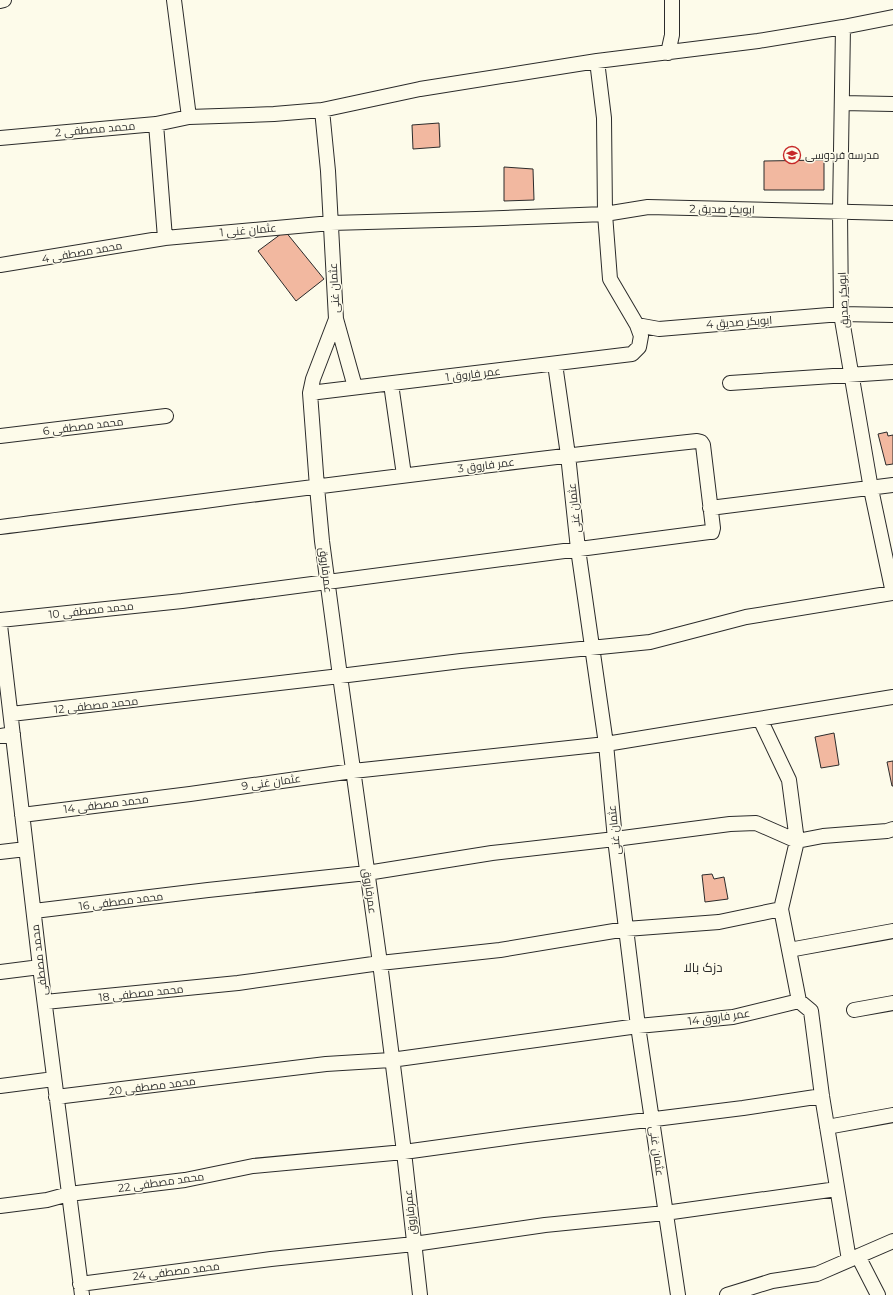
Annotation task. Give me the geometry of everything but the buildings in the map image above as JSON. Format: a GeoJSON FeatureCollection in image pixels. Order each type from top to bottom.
{"type":"FeatureCollection","features":[{"type":"Feature","properties":{"kind":"street"},"geometry":{"type":"LineString","coordinates":[[0,1],[4,0]]}},
{"type":"Feature","properties":{"kind":"street"},"geometry":{"type":"LineString","coordinates":[[174,0],[189,117]]}},
{"type":"Feature","properties":{"kind":"street"},"geometry":{"type":"LineString","coordinates":[[668,53],[672,35],[672,0]]}},
{"type":"Feature","properties":{"kind":"street","name":"محمد مصطفی 2"},"geometry":{"type":"LineString","coordinates":[[0,138],[156,124],[189,117],[274,114],[322,110],[420,89],[598,62],[720,47],[843,27],[893,17]]}},
{"type":"Feature","properties":{"kind":"street","name":"ابوبکر صدیق"},"geometry":{"type":"LineString","coordinates":[[843,27],[840,212],[842,314],[872,489],[893,593]]}},
{"type":"Feature","properties":{"kind":"street"},"geometry":{"type":"LineString","coordinates":[[598,62],[604,118],[605,214],[610,279],[637,325]]}},
{"type":"Feature","properties":{"kind":"street"},"geometry":{"type":"LineString","coordinates":[[842,103],[893,104]]}},
{"type":"Feature","properties":{"kind":"street","name":"عثمان غنی"},"geometry":{"type":"LineString","coordinates":[[317,486],[310,393],[313,379],[336,319],[328,171],[322,110]]}},
{"type":"Feature","properties":{"kind":"street"},"geometry":{"type":"LineString","coordinates":[[156,124],[165,238]]}},
{"type":"Feature","properties":{"kind":"street","name":"ابوبکر صدیق 2"},"geometry":{"type":"LineString","coordinates":[[476,219],[605,214],[648,207],[893,213]]}},
{"type":"Feature","properties":{"kind":"street","name":"عثمان غنی 1"},"geometry":{"type":"LineString","coordinates":[[165,238],[331,223],[476,219]]}},
{"type":"Feature","properties":{"kind":"street","name":"محمد مصطفی 4"},"geometry":{"type":"LineString","coordinates":[[0,265],[165,238]]}},
{"type":"Feature","properties":{"kind":"street","name":"ابوبکر صدیق 4"},"geometry":{"type":"LineString","coordinates":[[637,325],[659,328],[842,314],[893,315]]}},
{"type":"Feature","properties":{"kind":"street"},"geometry":{"type":"LineString","coordinates":[[336,319],[355,387]]}},
{"type":"Feature","properties":{"kind":"street","name":"عمر فاروق 1"},"geometry":{"type":"LineString","coordinates":[[310,393],[632,354],[639,347],[641,336],[637,325]]}},
{"type":"Feature","properties":{"kind":"street","name":"عثمان غنی"},"geometry":{"type":"LineString","coordinates":[[555,364],[568,455],[578,549],[606,744],[615,839],[638,1026],[678,1295]]}},
{"type":"Feature","properties":{"kind":"street"},"geometry":{"type":"LineString","coordinates":[[730,383],[893,372]]}},
{"type":"Feature","properties":{"kind":"street"},"geometry":{"type":"LineString","coordinates":[[391,384],[404,475]]}},
{"type":"Feature","properties":{"kind":"street","name":"محمد مصطفی 6"},"geometry":{"type":"LineString","coordinates":[[0,436],[166,416]]}},
{"type":"Feature","properties":{"kind":"street","name":"عمر فاروق 3"},"geometry":{"type":"LineString","coordinates":[[0,527],[404,475],[697,441],[701,442],[703,445],[710,508]]}},
{"type":"Feature","properties":{"kind":"street"},"geometry":{"type":"LineString","coordinates":[[710,508],[872,489],[893,485]]}},
{"type":"Feature","properties":{"kind":"street","name":"عمرفاروق"},"geometry":{"type":"LineString","coordinates":[[317,486],[340,676],[380,963],[391,1060],[404,1152],[420,1295]]}},
{"type":"Feature","properties":{"kind":"street","name":"محمد مصطفی 10"},"geometry":{"type":"LineString","coordinates":[[0,620],[328,582],[712,532],[713,528],[710,508]]}},
{"type":"Feature","properties":{"kind":"street","name":"محمد مصطفی 12"},"geometry":{"type":"LineString","coordinates":[[10,714],[461,661],[650,642],[746,617],[893,593]]}},
{"type":"Feature","properties":{"kind":"street","name":"محمد مصطفی"},"geometry":{"type":"LineString","coordinates":[[0,625],[10,714],[6,735],[22,815],[81,1289]]}},
{"type":"Feature","properties":{"kind":"street","name":"عثمان غنی 9"},"geometry":{"type":"LineString","coordinates":[[190,794],[353,770],[477,756],[606,744],[893,697]]}},
{"type":"Feature","properties":{"kind":"street"},"geometry":{"type":"LineString","coordinates":[[760,718],[788,780],[797,841],[781,909],[799,1001],[810,1011],[837,1189],[854,1258],[878,1295]]}},
{"type":"Feature","properties":{"kind":"street","name":"محمد مصطفی 14"},"geometry":{"type":"LineString","coordinates":[[22,815],[190,794]]}},
{"type":"Feature","properties":{"kind":"street","name":"محمد مصطفی 16"},"geometry":{"type":"LineString","coordinates":[[34,911],[208,890],[367,874],[492,853],[730,824],[756,824],[797,841]]}},
{"type":"Feature","properties":{"kind":"street"},"geometry":{"type":"LineString","coordinates":[[797,841],[823,836],[887,831],[893,829]]}},
{"type":"Feature","properties":{"kind":"street"},"geometry":{"type":"LineString","coordinates":[[0,852],[26,849]]}},
{"type":"Feature","properties":{"kind":"street","name":"محمد مصطفی 18"},"geometry":{"type":"LineString","coordinates":[[45,1002],[238,983],[380,963],[500,950],[626,929],[719,922],[781,909]]}},
{"type":"Feature","properties":{"kind":"street"},"geometry":{"type":"LineString","coordinates":[[789,950],[893,931]]}},
{"type":"Feature","properties":{"kind":"street"},"geometry":{"type":"LineString","coordinates":[[0,972],[40,967]]}},
{"type":"Feature","properties":{"kind":"street","name":"عمر فاروق 14"},"geometry":{"type":"LineString","coordinates":[[391,1060],[638,1026],[733,1017],[799,1001]]}},
{"type":"Feature","properties":{"kind":"street"},"geometry":{"type":"LineString","coordinates":[[854,1010],[893,1003]]}},
{"type":"Feature","properties":{"kind":"street","name":"محمد مصطفی 20"},"geometry":{"type":"LineString","coordinates":[[56,1097],[326,1064],[391,1060]]}},
{"type":"Feature","properties":{"kind":"street"},"geometry":{"type":"LineString","coordinates":[[0,1086],[54,1079]]}},
{"type":"Feature","properties":{"kind":"street","name":"محمد مصطفی 22"},"geometry":{"type":"LineString","coordinates":[[0,1206],[47,1200],[69,1194],[185,1180],[253,1166],[404,1152],[743,1108],[822,1096]]}},
{"type":"Feature","properties":{"kind":"street"},"geometry":{"type":"LineString","coordinates":[[827,1127],[893,1115]]}},
{"type":"Feature","properties":{"kind":"street","name":"محمد مصطفی 24"},"geometry":{"type":"LineString","coordinates":[[81,1289],[271,1259],[414,1244],[545,1225],[665,1213],[837,1189]]}},
{"type":"Feature","properties":{"kind":"street"},"geometry":{"type":"LineString","coordinates":[[727,1295],[772,1281],[817,1274],[893,1241]]}},
{"type":"Feature","properties":{"kind":"place","name":"مدرسه فردوسی"},"geometry":{"type":"Point","coordinates":[792,155]}},
{"type":"Feature","properties":{"kind":"district","name":"دزک بالا"},"geometry":{"type":"Point","coordinates":[703,967]}}]}
